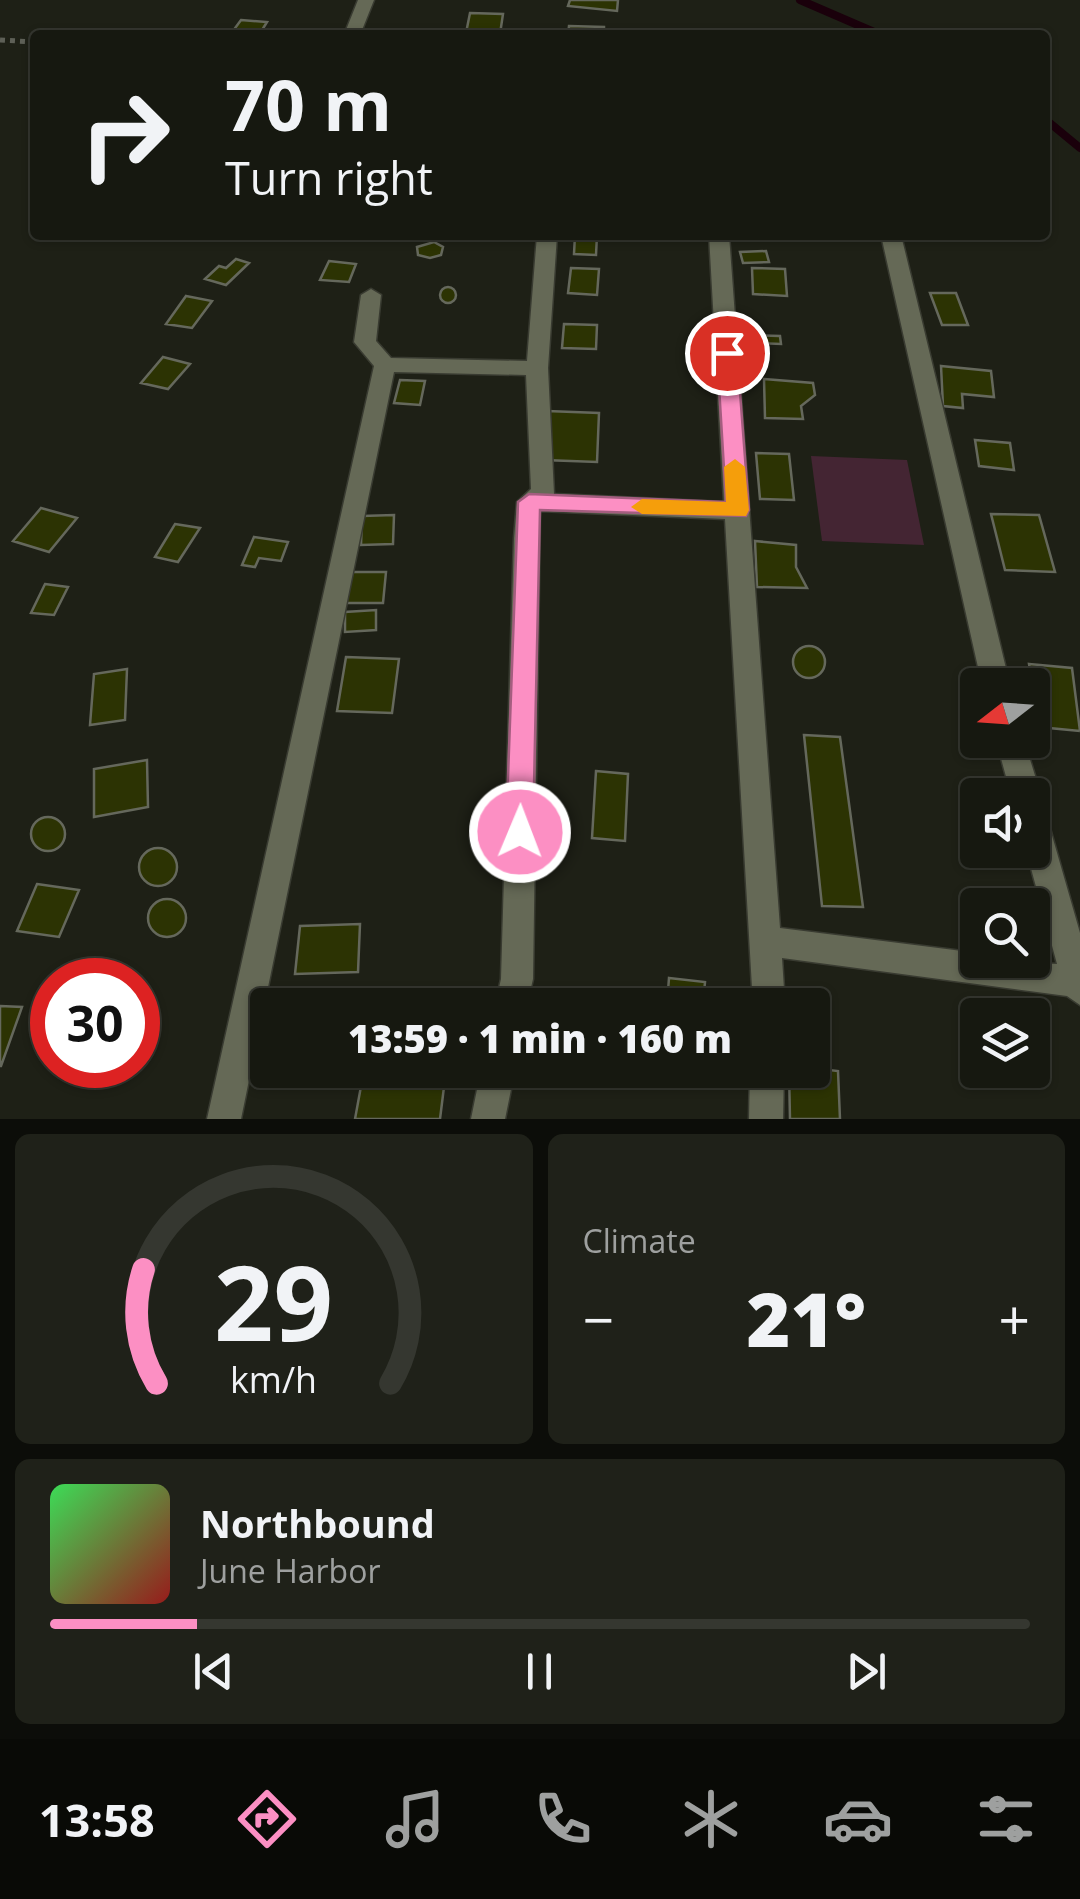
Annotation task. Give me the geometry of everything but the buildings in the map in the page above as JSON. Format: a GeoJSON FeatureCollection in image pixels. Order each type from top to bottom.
{"type":"FeatureCollection","features":[{"type":"Feature","properties":{"kind":"street"},"geometry":{"type":"LineString","coordinates":[[354,30],[366,0]]}},
{"type":"Feature","properties":{"kind":"street"},"geometry":{"type":"LineString","coordinates":[[529,502],[544,492],[538,368],[546,240]]}},
{"type":"Feature","properties":{"kind":"street"},"geometry":{"type":"LineString","coordinates":[[719,240],[768,988]]}},
{"type":"Feature","properties":{"kind":"street"},"geometry":{"type":"LineString","coordinates":[[892,240],[992,668]]}},
{"type":"Feature","properties":{"kind":"street"},"geometry":{"type":"LineString","coordinates":[[372,295],[365,342],[384,365],[538,368]]}},
{"type":"Feature","properties":{"kind":"street"},"geometry":{"type":"LineString","coordinates":[[224,1119],[384,365]]}},
{"type":"Feature","properties":{"kind":"street"},"geometry":{"type":"LineString","coordinates":[[529,502],[738,510]]}},
{"type":"Feature","properties":{"kind":"street"},"geometry":{"type":"LineString","coordinates":[[515,988],[529,502]]}},
{"type":"Feature","properties":{"kind":"street"},"geometry":{"type":"LineString","coordinates":[[766,941],[1080,986],[1046,868]]}},
{"type":"Feature","properties":{"kind":"street"},"geometry":{"type":"LineString","coordinates":[[488,1119],[494,1088]]}},
{"type":"Feature","properties":{"kind":"street"},"geometry":{"type":"LineString","coordinates":[[766,1119],[767,1088]]}},
{"type":"Feature","properties":{"kind":"path"},"geometry":{"type":"LineString","coordinates":[[0,40],[30,42]]}},
{"type":"Feature","properties":{"kind":"shaded area"},"geometry":{"type":"Polygon","coordinates":[[[811,456],[907,460],[924,545],[822,541],[811,456]]]}},
{"type":"Feature","properties":{"kind":"waterway"},"geometry":{"type":"LineString","coordinates":[[800,0],[869,30]]}},
{"type":"Feature","properties":{"kind":"waterway"},"geometry":{"type":"LineString","coordinates":[[1050,123],[1080,148]]}},
{"type":"Feature","properties":{"kind":"slow traffic"},"geometry":{"type":"LineString","coordinates":[[642,507],[738,510],[735,467]]}},
{"type":"Feature","properties":{"kind":"route"},"geometry":{"type":"LineString","coordinates":[[520,832],[529,502],[738,510],[727,353]]}}]}
